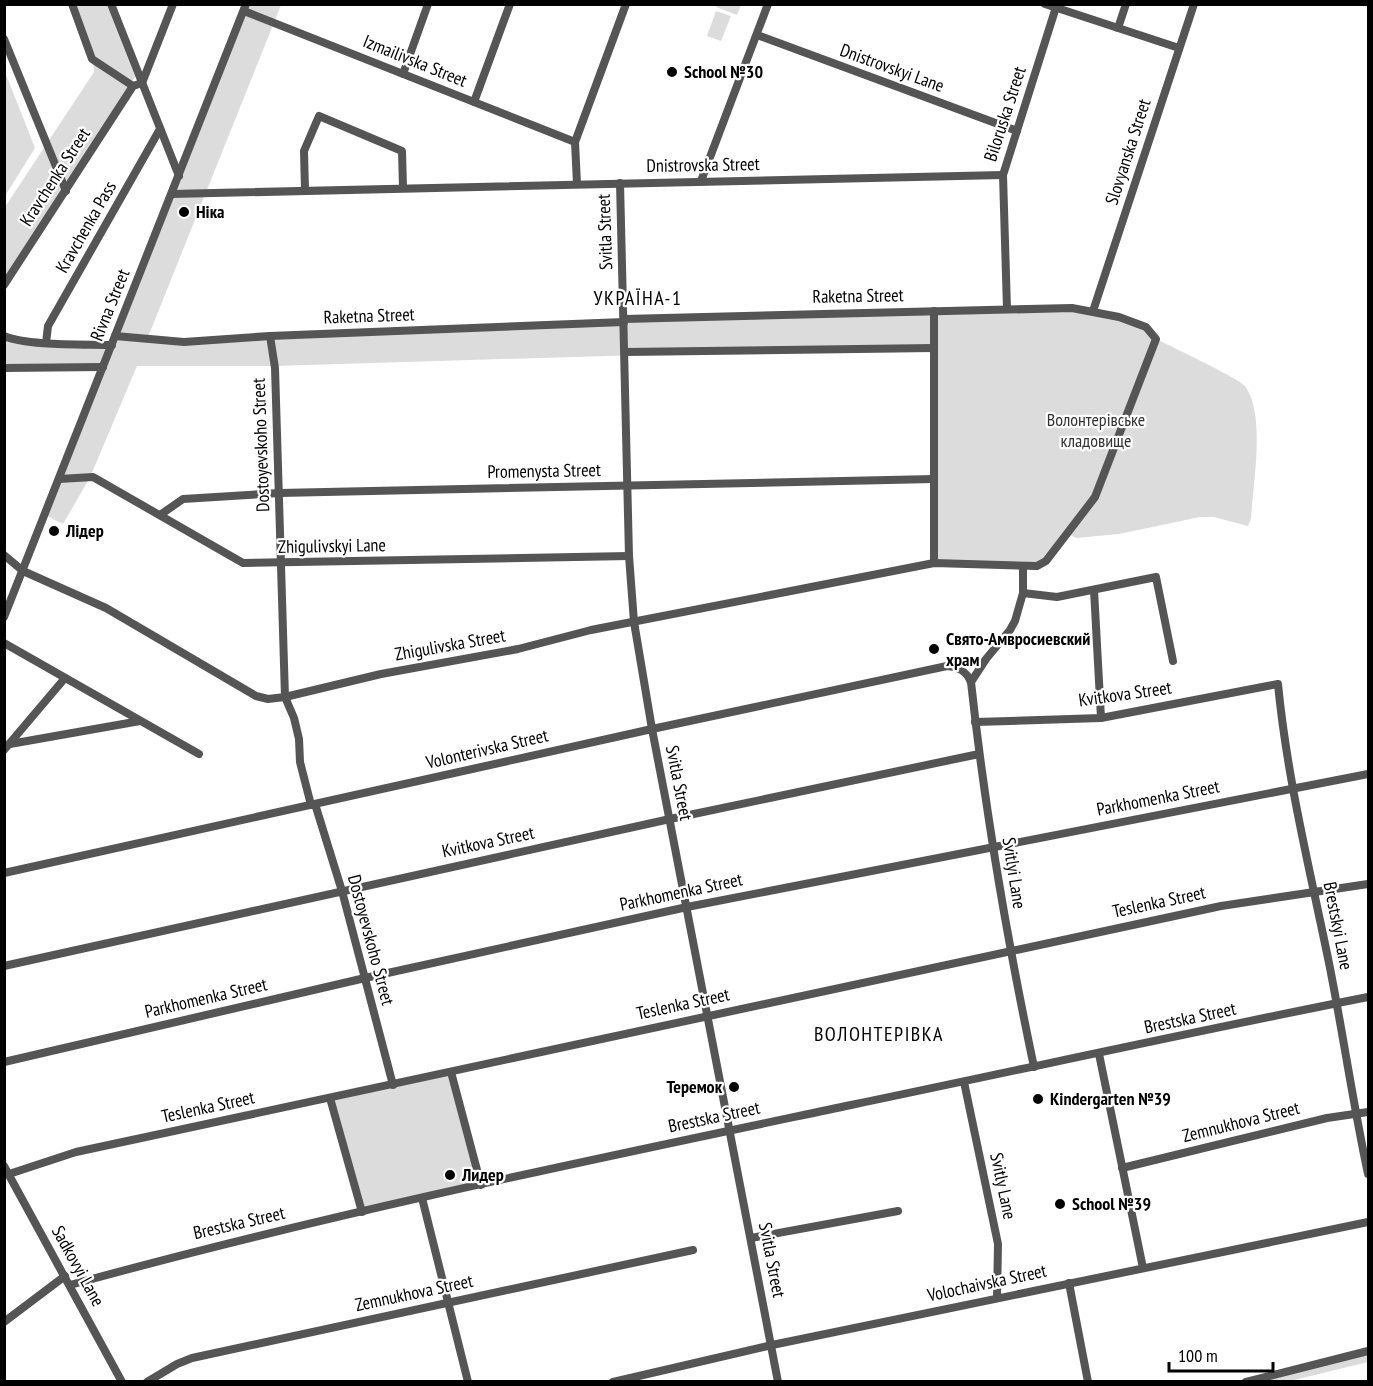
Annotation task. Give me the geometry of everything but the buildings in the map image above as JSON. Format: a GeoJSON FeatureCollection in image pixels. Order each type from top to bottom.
{"type":"FeatureCollection","features":[{"type":"Feature","properties":{"kind":"street"},"geometry":{"type":"LineString","coordinates":[[72,4],[92,59],[137,84]]}},
{"type":"Feature","properties":{"kind":"street"},"geometry":{"type":"LineString","coordinates":[[111,4],[137,84],[160,129],[179,176]]}},
{"type":"Feature","properties":{"kind":"street","name":"Kravchenka Street"},"geometry":{"type":"LineString","coordinates":[[4,285],[137,84],[172,4]]}},
{"type":"Feature","properties":{"kind":"street"},"geometry":{"type":"LineString","coordinates":[[403,74],[428,4]]}},
{"type":"Feature","properties":{"kind":"street"},"geometry":{"type":"LineString","coordinates":[[474,102],[510,4]]}},
{"type":"Feature","properties":{"kind":"street","name":"Svitla Street"},"geometry":{"type":"LineString","coordinates":[[576,184],[575,142],[626,4]]}},
{"type":"Feature","properties":{"kind":"street"},"geometry":{"type":"LineString","coordinates":[[701,181],[768,4]]}},
{"type":"Feature","properties":{"kind":"street"},"geometry":{"type":"LineString","coordinates":[[1045,4],[1179,48]]}},
{"type":"Feature","properties":{"kind":"street"},"geometry":{"type":"LineString","coordinates":[[1118,28],[1126,4]]}},
{"type":"Feature","properties":{"kind":"street","name":"Slovyanska Street"},"geometry":{"type":"LineString","coordinates":[[1093,311],[1194,4]]}},
{"type":"Feature","properties":{"kind":"street","name":"Biloruska Street"},"geometry":{"type":"LineString","coordinates":[[1007,309],[1003,175],[1057,7]]}},
{"type":"Feature","properties":{"kind":"street","name":"Izmailivska Street"},"geometry":{"type":"LineString","coordinates":[[245,8],[575,142]]}},
{"type":"Feature","properties":{"kind":"street","name":"Rivna Street"},"geometry":{"type":"LineString","coordinates":[[4,617],[245,8]]}},
{"type":"Feature","properties":{"kind":"street","name":"Dnistrovskyi Lane"},"geometry":{"type":"LineString","coordinates":[[757,35],[1017,131]]}},
{"type":"Feature","properties":{"kind":"street"},"geometry":{"type":"LineString","coordinates":[[4,39],[66,191]]}},
{"type":"Feature","properties":{"kind":"street"},"geometry":{"type":"LineString","coordinates":[[305,190],[304,151],[319,116],[402,151],[403,188]]}},
{"type":"Feature","properties":{"kind":"street","name":"Kravchenka Pass"},"geometry":{"type":"LineString","coordinates":[[46,343],[48,326],[160,129]]}},
{"type":"Feature","properties":{"kind":"street","name":"Dnistrovska Street"},"geometry":{"type":"LineString","coordinates":[[172,194],[1003,175]]}},
{"type":"Feature","properties":{"kind":"street","name":"Svitla Street"},"geometry":{"type":"LineString","coordinates":[[620,183],[629,556],[634,622],[652,729],[778,1382]]}},
{"type":"Feature","properties":{"kind":"street","name":"Raketna Street"},"geometry":{"type":"LineString","coordinates":[[116,336],[184,342],[624,320],[1052,308],[1093,311],[1146,327],[1156,339],[1095,497],[1046,561],[1036,566],[1023,566]]}},
{"type":"Feature","properties":{"kind":"street"},"geometry":{"type":"LineString","coordinates":[[934,311],[934,563]]}},
{"type":"Feature","properties":{"kind":"street"},"geometry":{"type":"LineString","coordinates":[[4,336],[46,343],[112,345]]}},
{"type":"Feature","properties":{"kind":"street","name":"Dostoyevskoho Street"},"geometry":{"type":"LineString","coordinates":[[270,336],[275,368],[285,697],[294,718],[300,762],[342,891],[393,1085]]}},
{"type":"Feature","properties":{"kind":"street"},"geometry":{"type":"LineString","coordinates":[[625,352],[934,348]]}},
{"type":"Feature","properties":{"kind":"street"},"geometry":{"type":"LineString","coordinates":[[4,368],[103,367]]}},
{"type":"Feature","properties":{"kind":"street","name":"Zhigulivskyi Lane"},"geometry":{"type":"LineString","coordinates":[[59,479],[93,477],[243,563],[629,556]]}},
{"type":"Feature","properties":{"kind":"street","name":"Promenysta Street"},"geometry":{"type":"LineString","coordinates":[[160,515],[183,499],[279,493],[934,479]]}},
{"type":"Feature","properties":{"kind":"street","name":"Zhigulivska Street"},"geometry":{"type":"LineString","coordinates":[[4,555],[23,571],[106,608],[256,696],[268,699],[381,674],[518,650],[591,630],[934,563],[1023,566]]}},
{"type":"Feature","properties":{"kind":"street"},"geometry":{"type":"LineString","coordinates":[[971,682],[986,659],[1010,630],[1023,593],[1023,566]]}},
{"type":"Feature","properties":{"kind":"street"},"geometry":{"type":"LineString","coordinates":[[1023,593],[1057,597],[1156,577],[1173,662]]}},
{"type":"Feature","properties":{"kind":"street"},"geometry":{"type":"LineString","coordinates":[[1094,590],[1101,718]]}},
{"type":"Feature","properties":{"kind":"street"},"geometry":{"type":"LineString","coordinates":[[4,643],[200,754]]}},
{"type":"Feature","properties":{"kind":"street","name":"Volonterivska Street"},"geometry":{"type":"LineString","coordinates":[[4,873],[946,666],[962,670],[968,674],[971,682]]}},
{"type":"Feature","properties":{"kind":"street"},"geometry":{"type":"LineString","coordinates":[[7,747],[65,678]]}},
{"type":"Feature","properties":{"kind":"street","name":"Svitlyi Lane"},"geometry":{"type":"LineString","coordinates":[[971,682],[979,754],[1009,951],[1034,1067]]}},
{"type":"Feature","properties":{"kind":"street","name":"Kvitkova Street"},"geometry":{"type":"LineString","coordinates":[[975,722],[1101,718],[1278,684]]}},
{"type":"Feature","properties":{"kind":"street","name":"Brestskyi Lane"},"geometry":{"type":"LineString","coordinates":[[1278,684],[1283,740],[1337,1004],[1355,1114],[1368,1174]]}},
{"type":"Feature","properties":{"kind":"street"},"geometry":{"type":"LineString","coordinates":[[7,747],[140,721]]}},
{"type":"Feature","properties":{"kind":"street","name":"Kvitkova Street"},"geometry":{"type":"LineString","coordinates":[[4,966],[670,819],[979,754]]}},
{"type":"Feature","properties":{"kind":"street","name":"Parkhomenka Street"},"geometry":{"type":"LineString","coordinates":[[4,1062],[365,978],[687,907],[1368,774]]}},
{"type":"Feature","properties":{"kind":"street","name":"Teslenka Street"},"geometry":{"type":"LineString","coordinates":[[7,1170],[76,1152],[1221,906],[1368,884]]}},
{"type":"Feature","properties":{"kind":"street","name":"Brestska Street"},"geometry":{"type":"LineString","coordinates":[[70,1285],[194,1251],[422,1197],[731,1130],[1368,998]]}},
{"type":"Feature","properties":{"kind":"street"},"geometry":{"type":"LineString","coordinates":[[1099,1054],[1143,1268]]}},
{"type":"Feature","properties":{"kind":"street"},"geometry":{"type":"LineString","coordinates":[[451,1072],[481,1185]]}},
{"type":"Feature","properties":{"kind":"street","name":"Svitly Lane"},"geometry":{"type":"LineString","coordinates":[[964,1082],[998,1244],[998,1298]]}},
{"type":"Feature","properties":{"kind":"street"},"geometry":{"type":"LineString","coordinates":[[330,1098],[362,1212]]}},
{"type":"Feature","properties":{"kind":"street","name":"Zemnukhova Street"},"geometry":{"type":"LineString","coordinates":[[1122,1168],[1327,1118],[1368,1112]]}},
{"type":"Feature","properties":{"kind":"street","name":"Sadkovyi Lane"},"geometry":{"type":"LineString","coordinates":[[7,1170],[122,1382]]}},
{"type":"Feature","properties":{"kind":"street"},"geometry":{"type":"LineString","coordinates":[[422,1197],[468,1382]]}},
{"type":"Feature","properties":{"kind":"street"},"geometry":{"type":"LineString","coordinates":[[751,1238],[898,1211]]}},
{"type":"Feature","properties":{"kind":"street","name":"Volochaivska Street"},"geometry":{"type":"LineString","coordinates":[[614,1382],[772,1345],[1368,1222]]}},
{"type":"Feature","properties":{"kind":"street","name":"Zemnukhova Street"},"geometry":{"type":"LineString","coordinates":[[147,1382],[192,1358],[693,1250]]}},
{"type":"Feature","properties":{"kind":"street"},"geometry":{"type":"LineString","coordinates":[[4,1322],[65,1276]]}},
{"type":"Feature","properties":{"kind":"street"},"geometry":{"type":"LineString","coordinates":[[1069,1283],[1088,1382]]}},
{"type":"Feature","properties":{"kind":"street"},"geometry":{"type":"LineString","coordinates":[[1246,1382],[1368,1351]]}},
{"type":"Feature","properties":{"kind":"green space"},"geometry":{"type":"Polygon","coordinates":[[[717,4],[741,5],[737,15],[716,7],[717,4]]]}},
{"type":"Feature","properties":{"kind":"green space"},"geometry":{"type":"Polygon","coordinates":[[[74,5],[107,5],[135,77],[5,279],[5,207],[94,72],[93,55],[74,5]]]}},
{"type":"Feature","properties":{"kind":"green space","name":"Волонтерівське кладовище"},"geometry":{"type":"Polygon","coordinates":[[[248,5],[281,5],[146,342],[626,321],[1072,308],[1146,327],[1156,339],[1245,386],[1255,414],[1257,431],[1256,468],[1251,518],[1248,526],[1214,517],[1200,517],[1119,534],[1076,538],[1067,533],[1042,565],[934,563],[934,346],[275,366],[137,366],[91,475],[62,477],[106,365],[5,366],[5,338],[113,347],[248,5]]]}},
{"type":"Feature","properties":{"kind":"green space"},"geometry":{"type":"Polygon","coordinates":[[[716,11],[731,16],[721,41],[707,36],[716,11]]]}},
{"type":"Feature","properties":{"kind":"green space"},"geometry":{"type":"Polygon","coordinates":[[[4,72],[35,148],[5,196],[4,72]]]}},
{"type":"Feature","properties":{"kind":"green space"},"geometry":{"type":"Polygon","coordinates":[[[89,479],[63,524],[47,516],[61,481],[89,479]]]}},
{"type":"Feature","properties":{"kind":"green space"},"geometry":{"type":"Polygon","coordinates":[[[450,1074],[479,1183],[363,1210],[331,1099],[450,1074]]]}},
{"type":"Feature","properties":{"kind":"green space"},"geometry":{"type":"Polygon","coordinates":[[[1368,1351],[1368,1362],[1290,1381],[1246,1382],[1368,1351]]]}},
{"type":"Feature","properties":{"kind":"place","name":"School №30"},"geometry":{"type":"Point","coordinates":[672,72]}},
{"type":"Feature","properties":{"kind":"place","name":"Ніка"},"geometry":{"type":"Point","coordinates":[184,212]}},
{"type":"Feature","properties":{"kind":"place","name":"Лідер"},"geometry":{"type":"Point","coordinates":[54,531]}},
{"type":"Feature","properties":{"kind":"place","name":"Свято-Амвросиевский храм"},"geometry":{"type":"Point","coordinates":[934,649]}},
{"type":"Feature","properties":{"kind":"place","name":"Теремок"},"geometry":{"type":"Point","coordinates":[734,1087]}},
{"type":"Feature","properties":{"kind":"place","name":"Kindergarten №39"},"geometry":{"type":"Point","coordinates":[1038,1099]}},
{"type":"Feature","properties":{"kind":"place","name":"Лидер"},"geometry":{"type":"Point","coordinates":[450,1175]}},
{"type":"Feature","properties":{"kind":"place","name":"School №39"},"geometry":{"type":"Point","coordinates":[1060,1204]}},
{"type":"Feature","properties":{"kind":"district","name":"УКРАЇНА-1"},"geometry":{"type":"Point","coordinates":[638,298]}},
{"type":"Feature","properties":{"kind":"district","name":"ВОЛОНТЕРІВКА"},"geometry":{"type":"Point","coordinates":[879,1034]}}]}
